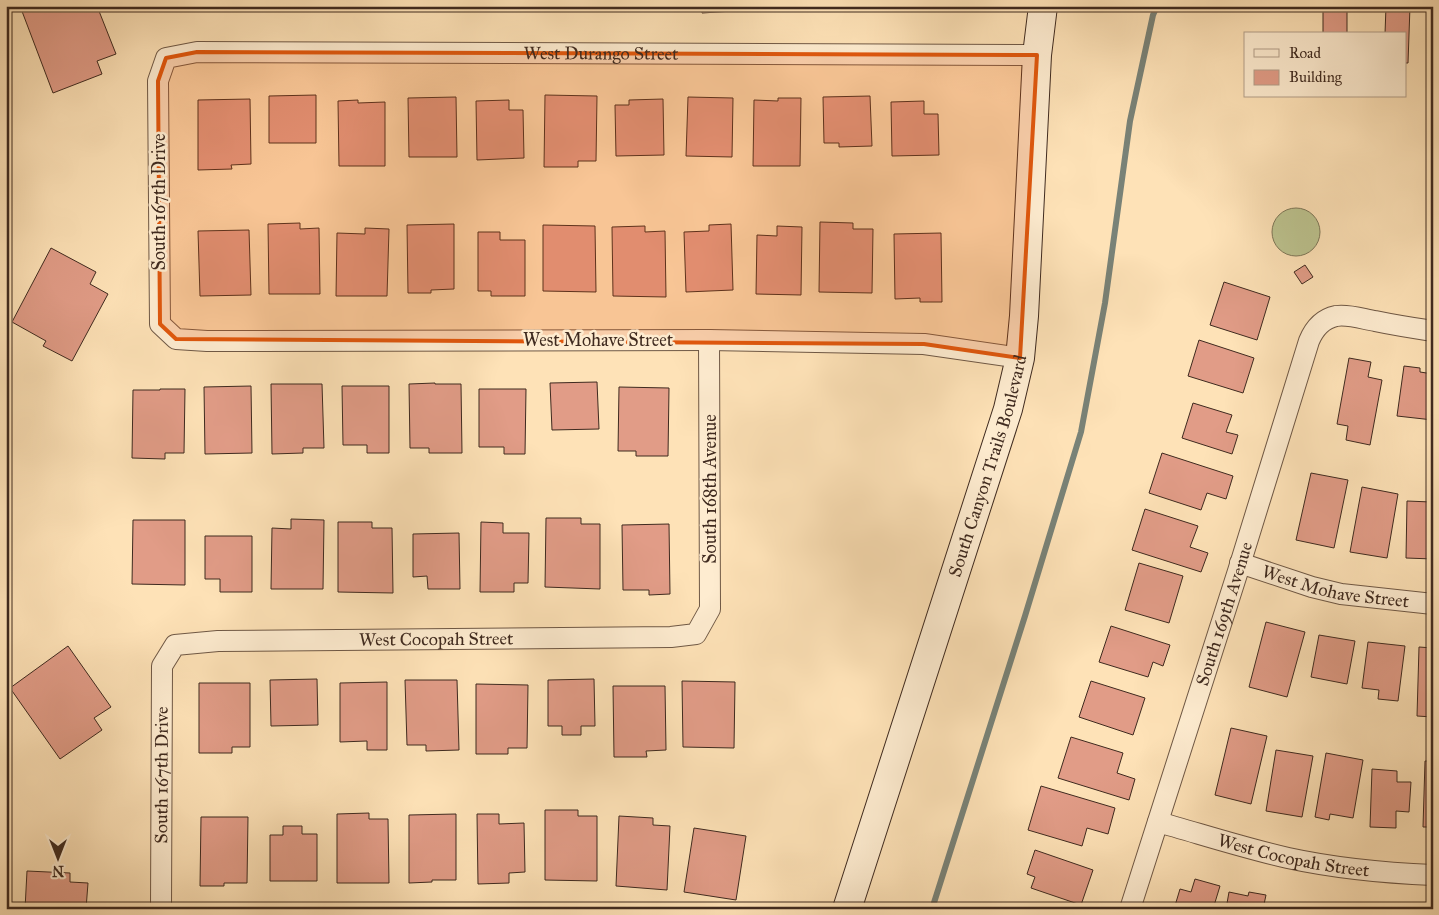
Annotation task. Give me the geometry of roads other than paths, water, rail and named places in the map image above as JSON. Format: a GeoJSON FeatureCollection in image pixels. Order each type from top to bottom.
{"type":"FeatureCollection","features":[{"type":"Feature","properties":{"kind":"street","name":"South Canyon Trails Boulevard"},"geometry":{"type":"LineString","coordinates":[[847,909],[1008,409],[1020,358],[1024,316],[1037,55],[1043,6]]}},
{"type":"Feature","properties":{"kind":"street","name":"West Durango Street"},"geometry":{"type":"LineString","coordinates":[[166,58],[197,52],[1037,55]]}},
{"type":"Feature","properties":{"kind":"street","name":"South 167th Drive"},"geometry":{"type":"LineString","coordinates":[[166,58],[158,81],[160,324],[176,339]]}},
{"type":"Feature","properties":{"kind":"street","name":"South 169th Avenue"},"geometry":{"type":"LineString","coordinates":[[1130,909],[1313,331],[1323,321],[1336,316],[1348,316],[1433,331]]}},
{"type":"Feature","properties":{"kind":"street","name":"West Mohave Street"},"geometry":{"type":"LineString","coordinates":[[176,339],[207,341],[709,340],[924,344],[1020,358]]}},
{"type":"Feature","properties":{"kind":"street","name":"South 168th Avenue"},"geometry":{"type":"LineString","coordinates":[[696,634],[710,609],[709,340]]}},
{"type":"Feature","properties":{"kind":"street","name":"West Mohave Street"},"geometry":{"type":"LineString","coordinates":[[1240,563],[1312,587],[1341,594],[1433,604]]}},
{"type":"Feature","properties":{"kind":"street","name":"West Cocopah Street"},"geometry":{"type":"LineString","coordinates":[[175,645],[218,641],[671,637],[696,634]]}},
{"type":"Feature","properties":{"kind":"street","name":"South 167th Drive"},"geometry":{"type":"LineString","coordinates":[[161,909],[162,666],[175,645]]}},
{"type":"Feature","properties":{"kind":"street","name":"West Cocopah Street"},"geometry":{"type":"LineString","coordinates":[[1158,822],[1288,858],[1341,867],[1433,875]]}},
{"type":"Feature","properties":{"kind":"waterway"},"geometry":{"type":"LineString","coordinates":[[932,909],[1081,432],[1105,303],[1130,121],[1153,15],[1157,6]]}}]}
